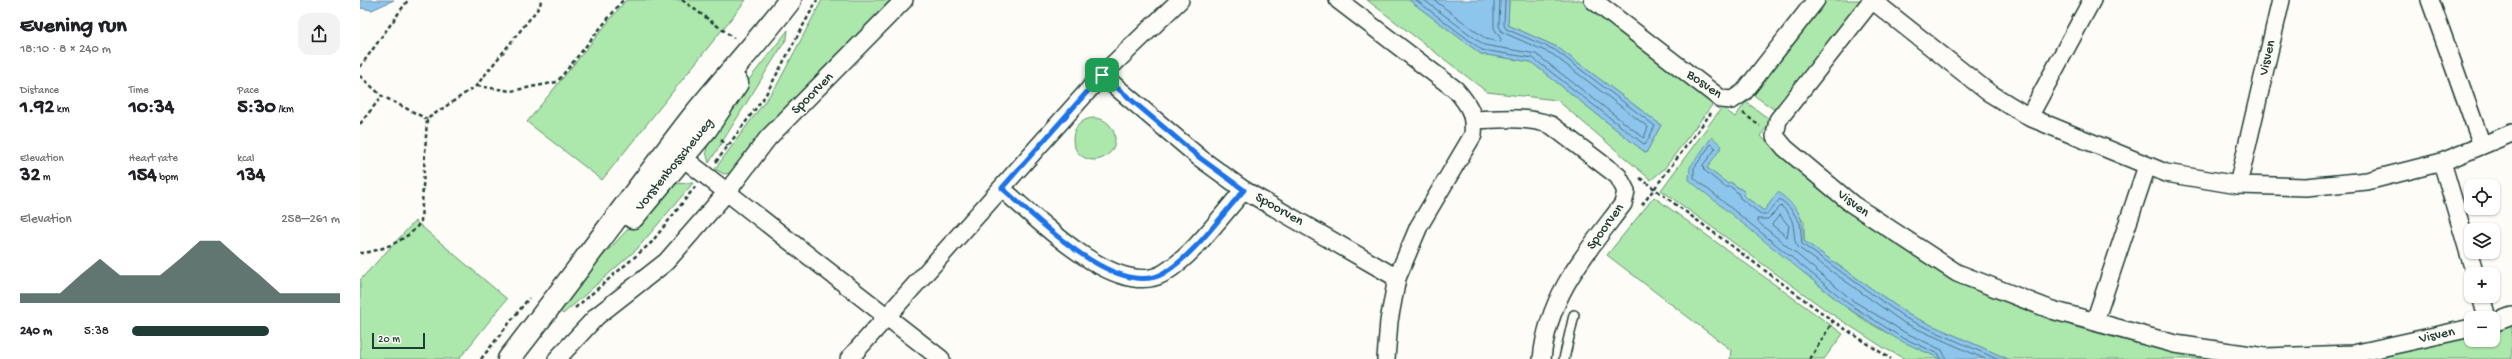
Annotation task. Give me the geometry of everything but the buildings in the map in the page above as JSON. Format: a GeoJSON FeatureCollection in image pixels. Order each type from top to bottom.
{"type":"FeatureCollection","features":[{"type":"Feature","properties":{"kind":"street","name":"Vorstenbosscheweg"},"geometry":{"type":"LineString","coordinates":[[509,359],[573,277],[627,224],[677,152],[740,78],[760,40],[790,0]]}},
{"type":"Feature","properties":{"kind":"street","name":"Spoorven"},"geometry":{"type":"LineString","coordinates":[[557,359],[597,316],[666,262],[727,192],[768,138],[904,0]]}},
{"type":"Feature","properties":{"kind":"street"},"geometry":{"type":"LineString","coordinates":[[849,359],[1102,75],[1180,0]]}},
{"type":"Feature","properties":{"kind":"street"},"geometry":{"type":"LineString","coordinates":[[1338,0],[1456,90],[1470,107],[1474,120],[1473,135],[1419,226],[1397,278],[1389,321],[1386,359]]}},
{"type":"Feature","properties":{"kind":"street","name":"Bosven"},"geometry":{"type":"LineString","coordinates":[[1593,0],[1727,100],[1744,92],[1816,0]]}},
{"type":"Feature","properties":{"kind":"street"},"geometry":{"type":"LineString","coordinates":[[1775,136],[1778,120],[1872,0],[1988,92],[2029,117],[2166,173],[2238,185],[2306,187],[2367,181],[2442,162],[2512,133]]}},
{"type":"Feature","properties":{"kind":"street"},"geometry":{"type":"LineString","coordinates":[[2029,117],[2092,0]]}},
{"type":"Feature","properties":{"kind":"street","name":"Visven"},"geometry":{"type":"LineString","coordinates":[[2238,185],[2281,0]]}},
{"type":"Feature","properties":{"kind":"street"},"geometry":{"type":"LineString","coordinates":[[2430,0],[2482,145]]}},
{"type":"Feature","properties":{"kind":"street","name":"Spoorven"},"geometry":{"type":"LineString","coordinates":[[1102,75],[1200,158],[1244,190],[1397,278]]}},
{"type":"Feature","properties":{"kind":"street","name":"Spoorven"},"geometry":{"type":"LineString","coordinates":[[1474,120],[1512,119],[1542,122],[1551,125],[1618,176],[1626,191],[1623,204],[1570,275],[1550,316],[1542,359]]}},
{"type":"Feature","properties":{"kind":"street","name":"Visven"},"geometry":{"type":"LineString","coordinates":[[1775,136],[1785,148],[1852,204],[1957,273],[2052,310],[2175,344],[2265,357],[2353,354],[2464,330]]}},
{"type":"Feature","properties":{"kind":"street"},"geometry":{"type":"LineString","coordinates":[[677,152],[941,359]]}},
{"type":"Feature","properties":{"kind":"street"},"geometry":{"type":"LineString","coordinates":[[2442,162],[2473,267]]}},
{"type":"Feature","properties":{"kind":"street"},"geometry":{"type":"LineString","coordinates":[[2095,321],[2147,166]]}},
{"type":"Feature","properties":{"kind":"street","name":"Spoorven"},"geometry":{"type":"LineString","coordinates":[[1002,188],[1092,263],[1118,275],[1144,278],[1163,274],[1183,259],[1244,190]]}},
{"type":"Feature","properties":{"kind":"street"},"geometry":{"type":"LineString","coordinates":[[2500,320],[2512,316]]}},
{"type":"Feature","properties":{"kind":"lane"},"geometry":{"type":"LineString","coordinates":[[1564,359],[1574,315]]}},
{"type":"Feature","properties":{"kind":"path"},"geometry":{"type":"LineString","coordinates":[[360,68],[408,0]]}},
{"type":"Feature","properties":{"kind":"path"},"geometry":{"type":"LineString","coordinates":[[427,119],[476,86],[540,6],[541,0]]}},
{"type":"Feature","properties":{"kind":"path"},"geometry":{"type":"LineString","coordinates":[[476,86],[511,91],[557,82],[623,0]]}},
{"type":"Feature","properties":{"kind":"path"},"geometry":{"type":"LineString","coordinates":[[682,0],[734,38]]}},
{"type":"Feature","properties":{"kind":"path"},"geometry":{"type":"LineString","coordinates":[[360,76],[382,96],[427,119]]}},
{"type":"Feature","properties":{"kind":"path"},"geometry":{"type":"LineString","coordinates":[[360,124],[382,96]]}},
{"type":"Feature","properties":{"kind":"path"},"geometry":{"type":"LineString","coordinates":[[1654,189],[1727,100],[1775,136]]}},
{"type":"Feature","properties":{"kind":"path"},"geometry":{"type":"LineString","coordinates":[[360,253],[383,250],[417,228],[421,221],[427,119]]}},
{"type":"Feature","properties":{"kind":"path"},"geometry":{"type":"LineString","coordinates":[[1636,176],[1833,321],[1892,359]]}},
{"type":"Feature","properties":{"kind":"path"},"geometry":{"type":"LineString","coordinates":[[1810,359],[1833,321]]}},
{"type":"Feature","properties":{"kind":"green space"},"geometry":{"type":"Polygon","coordinates":[[[626,0],[746,0],[602,180],[527,122],[626,0]]]}},
{"type":"Feature","properties":{"kind":"green space"},"geometry":{"type":"Polygon","coordinates":[[[822,0],[894,0],[731,173],[724,174],[715,169],[777,85],[822,0]]]}},
{"type":"Feature","properties":{"kind":"green space"},"geometry":{"type":"Polygon","coordinates":[[[1367,0],[1409,0],[1481,54],[1531,62],[1646,153],[1661,125],[1557,47],[1508,25],[1509,0],[1582,0],[1715,101],[1664,169],[1651,180],[1557,100],[1487,92],[1367,0]]]}},
{"type":"Feature","properties":{"kind":"green space"},"geometry":{"type":"Polygon","coordinates":[[[1824,0],[1866,0],[1779,113],[1752,94],[1824,0]]]}},
{"type":"Feature","properties":{"kind":"green space"},"geometry":{"type":"Polygon","coordinates":[[[788,30],[787,38],[709,163],[706,152],[710,129],[788,30]]]}},
{"type":"Feature","properties":{"kind":"green space"},"geometry":{"type":"Polygon","coordinates":[[[1746,102],[1772,121],[1760,136],[1857,210],[2023,307],[2075,327],[2143,345],[2243,359],[2008,359],[1909,315],[1804,241],[1804,222],[1778,192],[1764,211],[1743,195],[1745,192],[1730,182],[1728,184],[1706,167],[1690,167],[1785,256],[1825,291],[1857,315],[1880,329],[1941,359],[1905,359],[1884,348],[1830,313],[1661,190],[1722,107],[1735,117],[1746,102]]]}},
{"type":"Feature","properties":{"kind":"green space"},"geometry":{"type":"Polygon","coordinates":[[[1094,118],[1109,124],[1115,139],[1109,154],[1094,160],[1079,154],[1073,139],[1079,124],[1094,118]]]}},
{"type":"Feature","properties":{"kind":"green space"},"geometry":{"type":"Polygon","coordinates":[[[693,183],[637,249],[563,314],[558,309],[588,272],[670,184],[693,183]]]}},
{"type":"Feature","properties":{"kind":"green space"},"geometry":{"type":"Polygon","coordinates":[[[1654,197],[1843,334],[1824,359],[1730,359],[1731,350],[1607,255],[1654,197]]]}},
{"type":"Feature","properties":{"kind":"green space"},"geometry":{"type":"Polygon","coordinates":[[[415,221],[507,299],[459,359],[360,359],[360,280],[415,221]]]}},
{"type":"Feature","properties":{"kind":"green space"},"geometry":{"type":"Polygon","coordinates":[[[2512,324],[2512,359],[2314,359],[2413,349],[2464,338],[2464,347],[2500,347],[2500,327],[2512,324]]]}},
{"type":"Feature","properties":{"kind":"water"},"geometry":{"type":"Polygon","coordinates":[[[360,0],[394,0],[372,10],[360,8],[360,0]]]}},
{"type":"Feature","properties":{"kind":"water"},"geometry":{"type":"Polygon","coordinates":[[[1409,0],[1509,0],[1508,25],[1557,47],[1661,125],[1646,153],[1531,62],[1481,54],[1409,0]]]}},
{"type":"Feature","properties":{"kind":"water"},"geometry":{"type":"Polygon","coordinates":[[[1712,137],[1722,146],[1707,168],[1728,184],[1730,182],[1745,192],[1743,195],[1764,211],[1778,192],[1791,203],[1801,218],[1804,241],[1909,315],[2008,359],[1941,359],[1899,340],[1846,307],[1689,180],[1690,167],[1712,137]]]}},
{"type":"Feature","properties":{"kind":"route"},"geometry":{"type":"LineString","coordinates":[[1102,75],[1200,158],[1244,190],[1183,259],[1163,274],[1144,278],[1118,275],[1092,263],[1002,188],[1102,75]]}}]}
